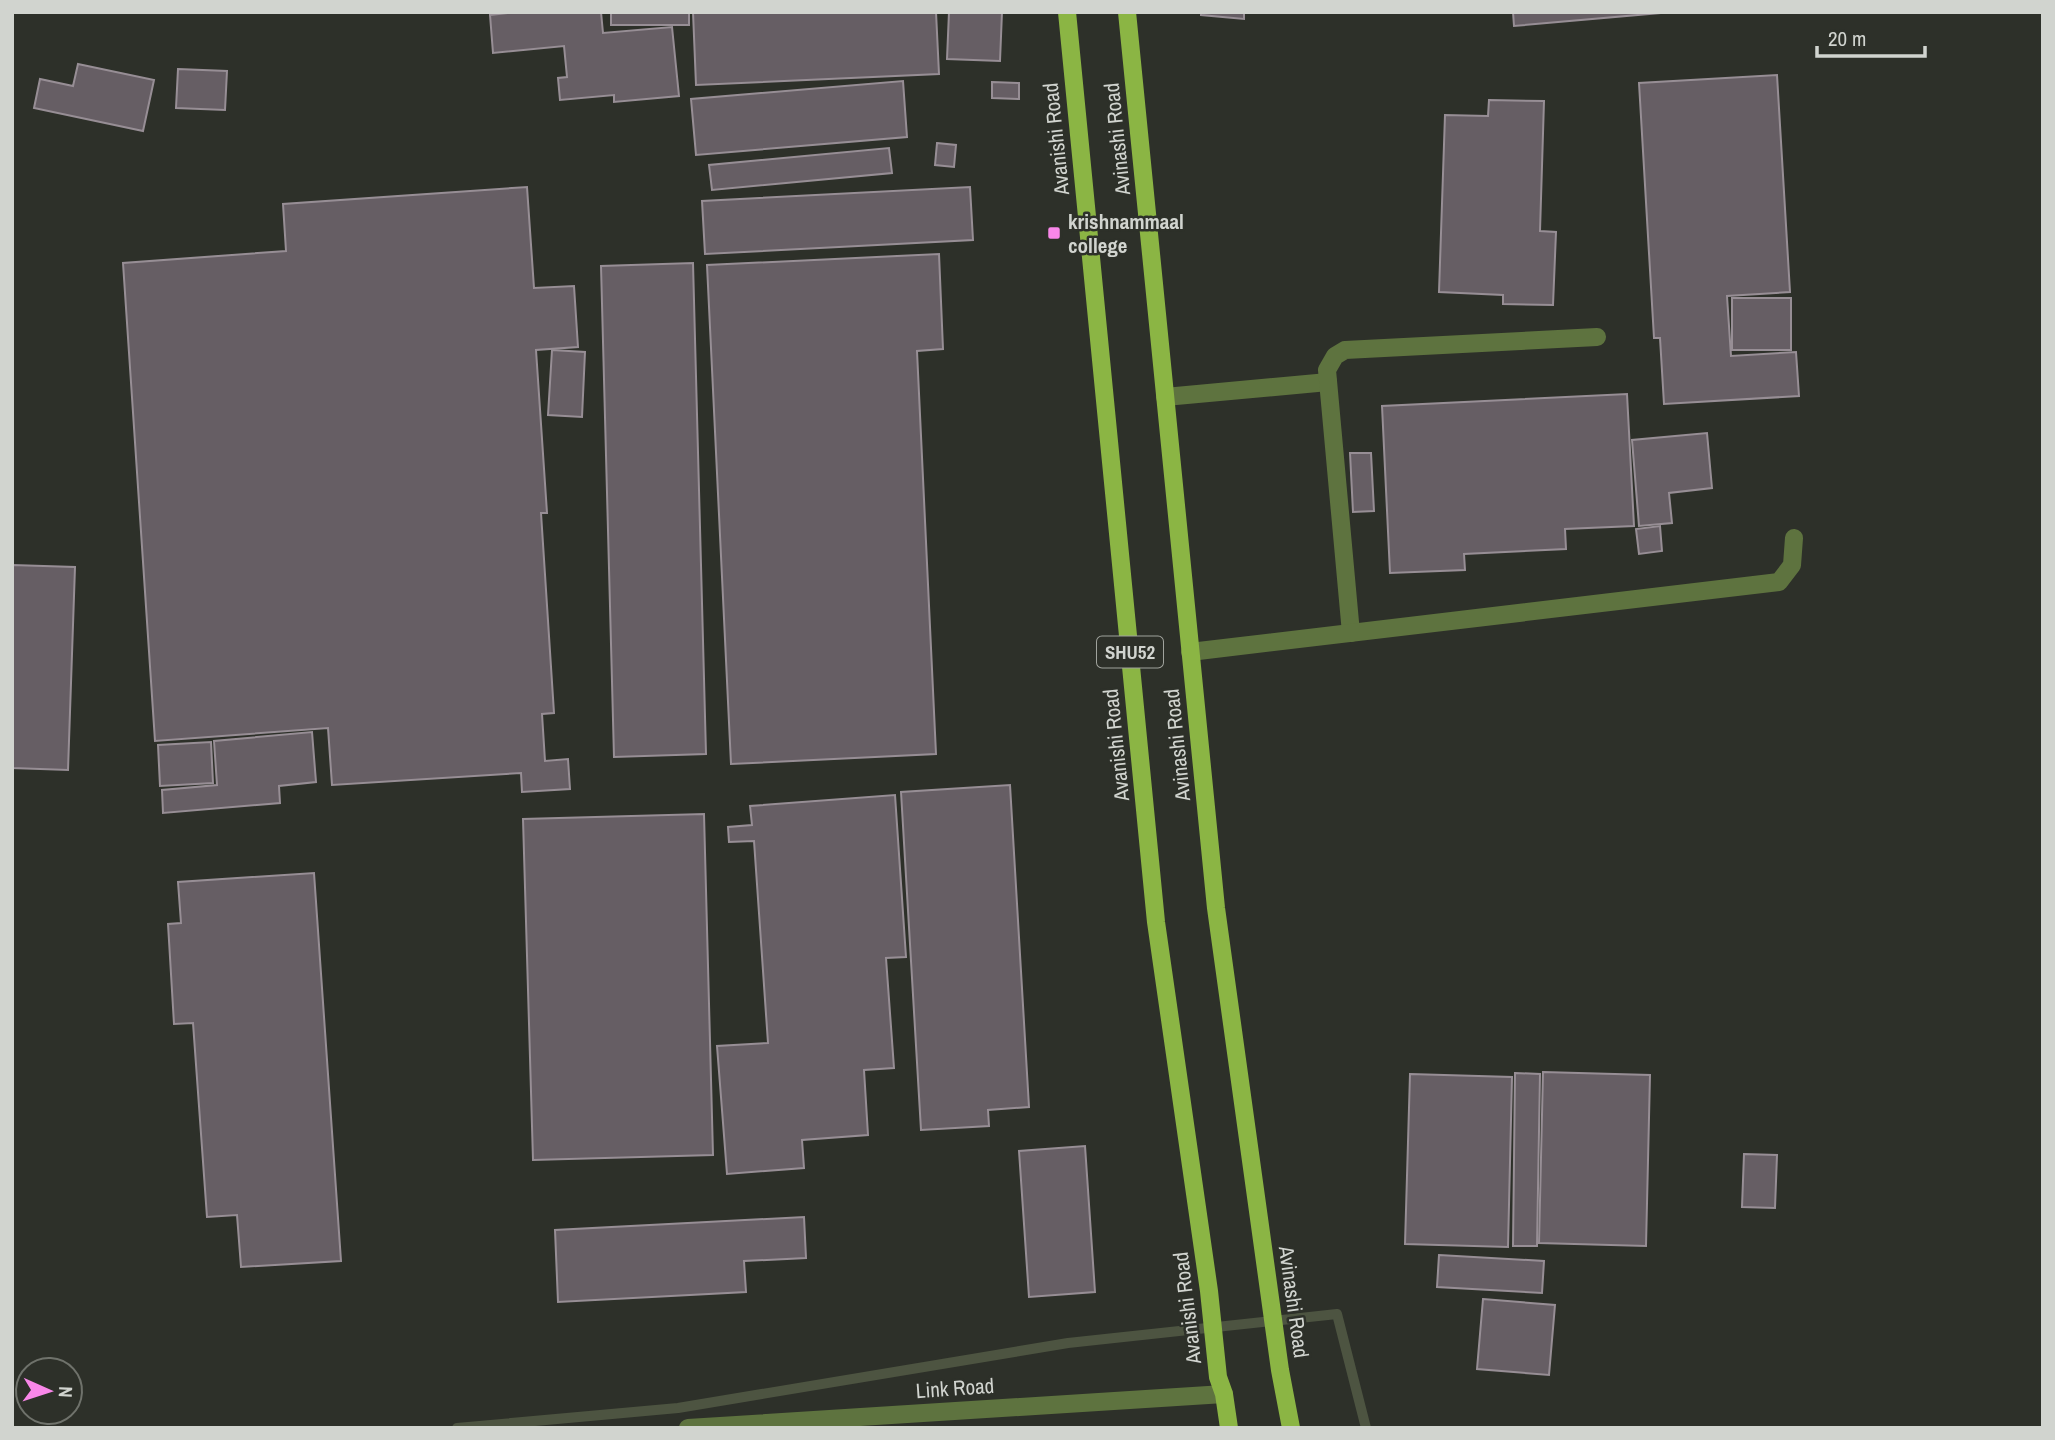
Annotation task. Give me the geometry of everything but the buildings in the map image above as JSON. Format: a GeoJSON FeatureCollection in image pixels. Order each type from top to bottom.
{"type":"FeatureCollection","features":[{"type":"Feature","properties":{"kind":"main road","name":"Avanishi Road"},"geometry":{"type":"LineString","coordinates":[[1067,12],[1156,922],[1229,1428]]}},
{"type":"Feature","properties":{"kind":"main road","name":"Avinashi Road"},"geometry":{"type":"LineString","coordinates":[[1127,12],[1216,908],[1280,1370],[1291,1428]]}},
{"type":"Feature","properties":{"kind":"street"},"geometry":{"type":"LineString","coordinates":[[1351,633],[1327,370],[1335,356],[1345,350],[1597,337]]}},
{"type":"Feature","properties":{"kind":"street"},"geometry":{"type":"LineString","coordinates":[[1165,397],[1328,382]]}},
{"type":"Feature","properties":{"kind":"street"},"geometry":{"type":"LineString","coordinates":[[1190,652],[1779,582],[1792,565],[1794,538]]}},
{"type":"Feature","properties":{"kind":"street","name":"Link Road"},"geometry":{"type":"LineString","coordinates":[[688,1428],[1221,1386]]}},
{"type":"Feature","properties":{"kind":"waterway"},"geometry":{"type":"LineString","coordinates":[[457,1428],[678,1408],[1068,1343],[1337,1314],[1366,1428]]}},
{"type":"Feature","properties":{"kind":"place","name":"krishnammaal college"},"geometry":{"type":"Point","coordinates":[1054,233]}}]}
